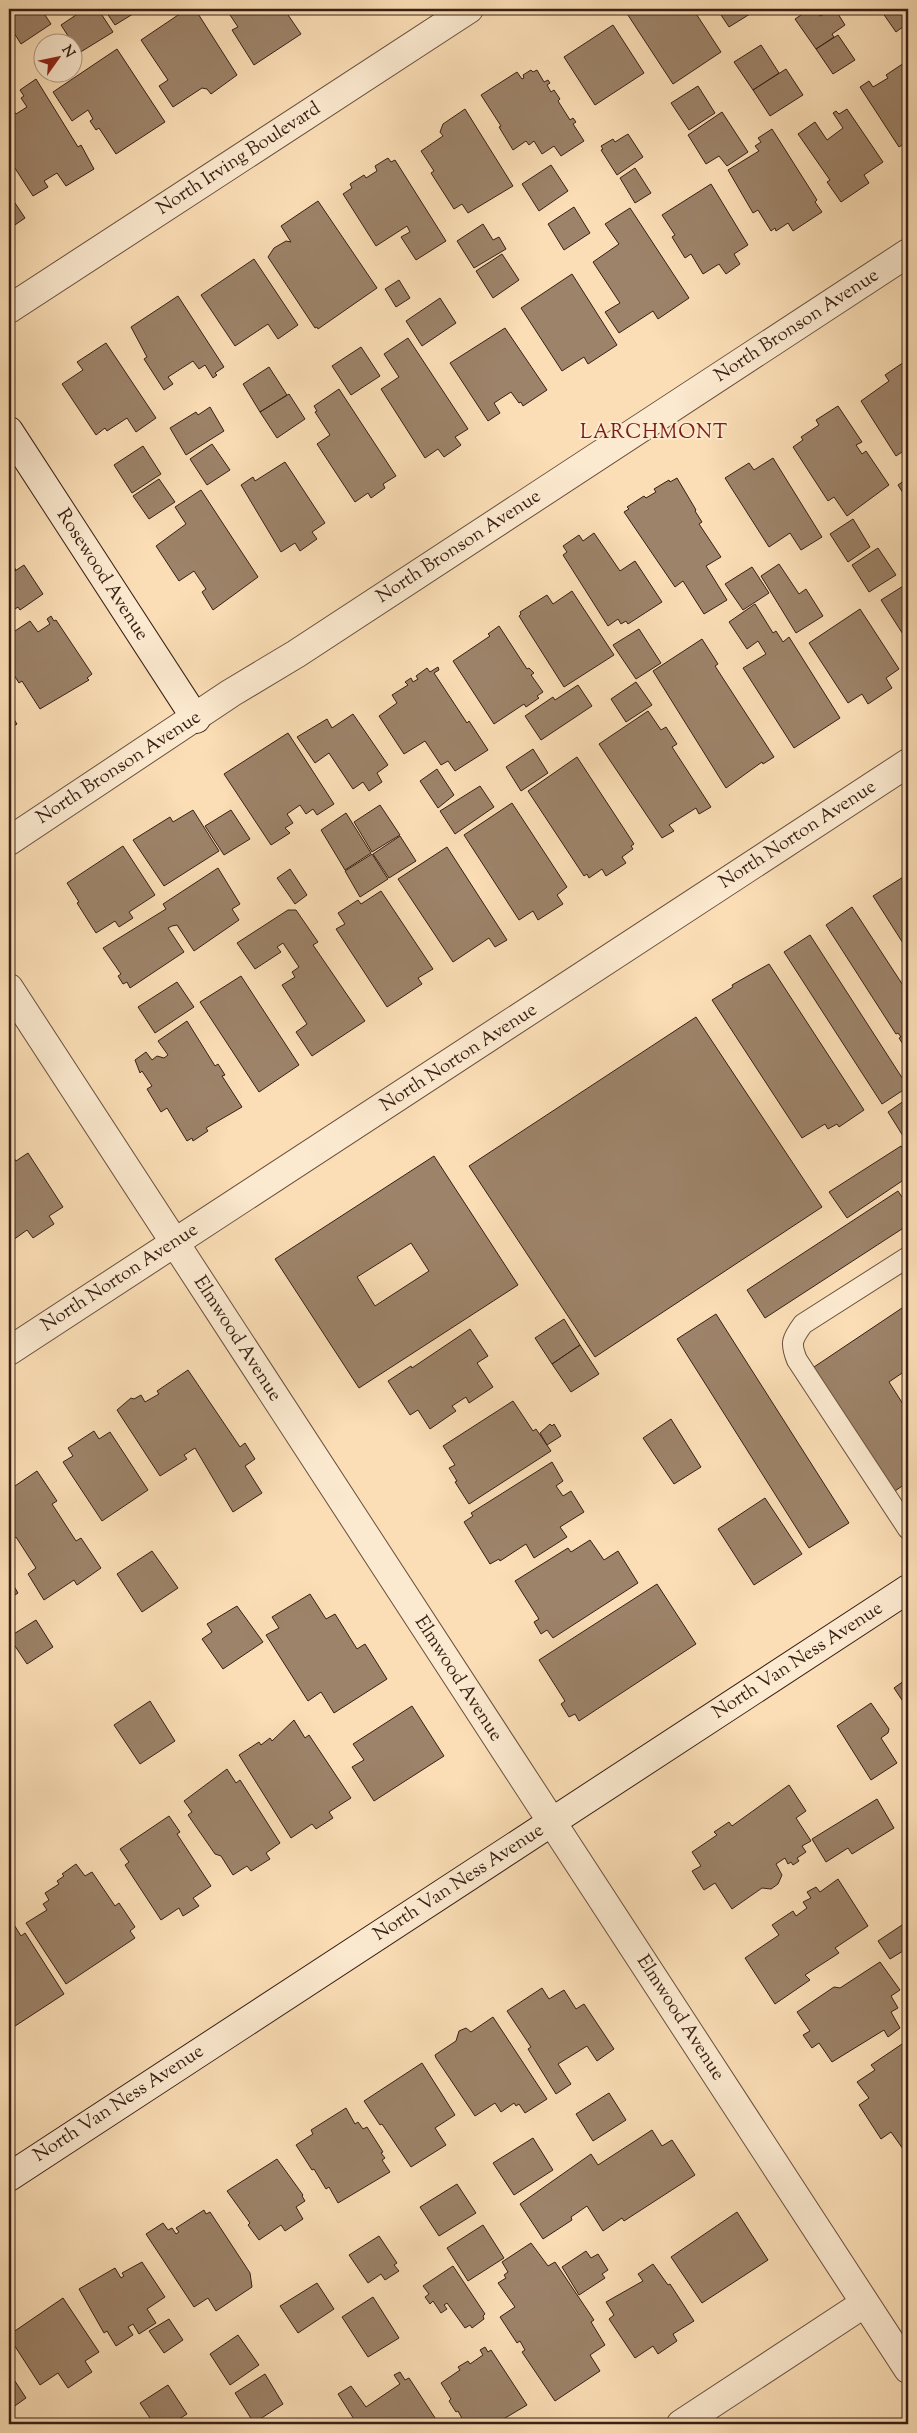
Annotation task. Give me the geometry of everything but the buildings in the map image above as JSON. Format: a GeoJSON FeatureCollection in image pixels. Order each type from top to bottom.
{"type":"FeatureCollection","features":[{"type":"Feature","properties":{"kind":"street","name":"North Irving Boulevard"},"geometry":{"type":"LineString","coordinates":[[9,309],[469,9]]}},
{"type":"Feature","properties":{"kind":"street","name":"North Bronson Avenue"},"geometry":{"type":"LineString","coordinates":[[9,841],[196,719],[231,693],[296,654],[908,253]]}},
{"type":"Feature","properties":{"kind":"street","name":"Rosewood Avenue"},"geometry":{"type":"LineString","coordinates":[[9,431],[196,719]]}},
{"type":"Feature","properties":{"kind":"street","name":"North Norton Avenue"},"geometry":{"type":"LineString","coordinates":[[9,1351],[908,763]]}},
{"type":"Feature","properties":{"kind":"street","name":"Elmwood Avenue"},"geometry":{"type":"LineString","coordinates":[[9,988],[908,2369]]}},
{"type":"Feature","properties":{"kind":"street","name":"North Van Ness Avenue"},"geometry":{"type":"LineString","coordinates":[[9,2177],[908,1589]]}},
{"type":"Feature","properties":{"kind":"street"},"geometry":{"type":"LineString","coordinates":[[681,2424],[865,2303]]}},
{"type":"Feature","properties":{"kind":"lane"},"geometry":{"type":"LineString","coordinates":[[908,1257],[803,1324],[795,1335],[792,1347],[797,1360],[908,1529]]}},
{"type":"Feature","properties":{"kind":"district","name":"LARCHMONT"},"geometry":{"type":"Point","coordinates":[654,433]}}]}
